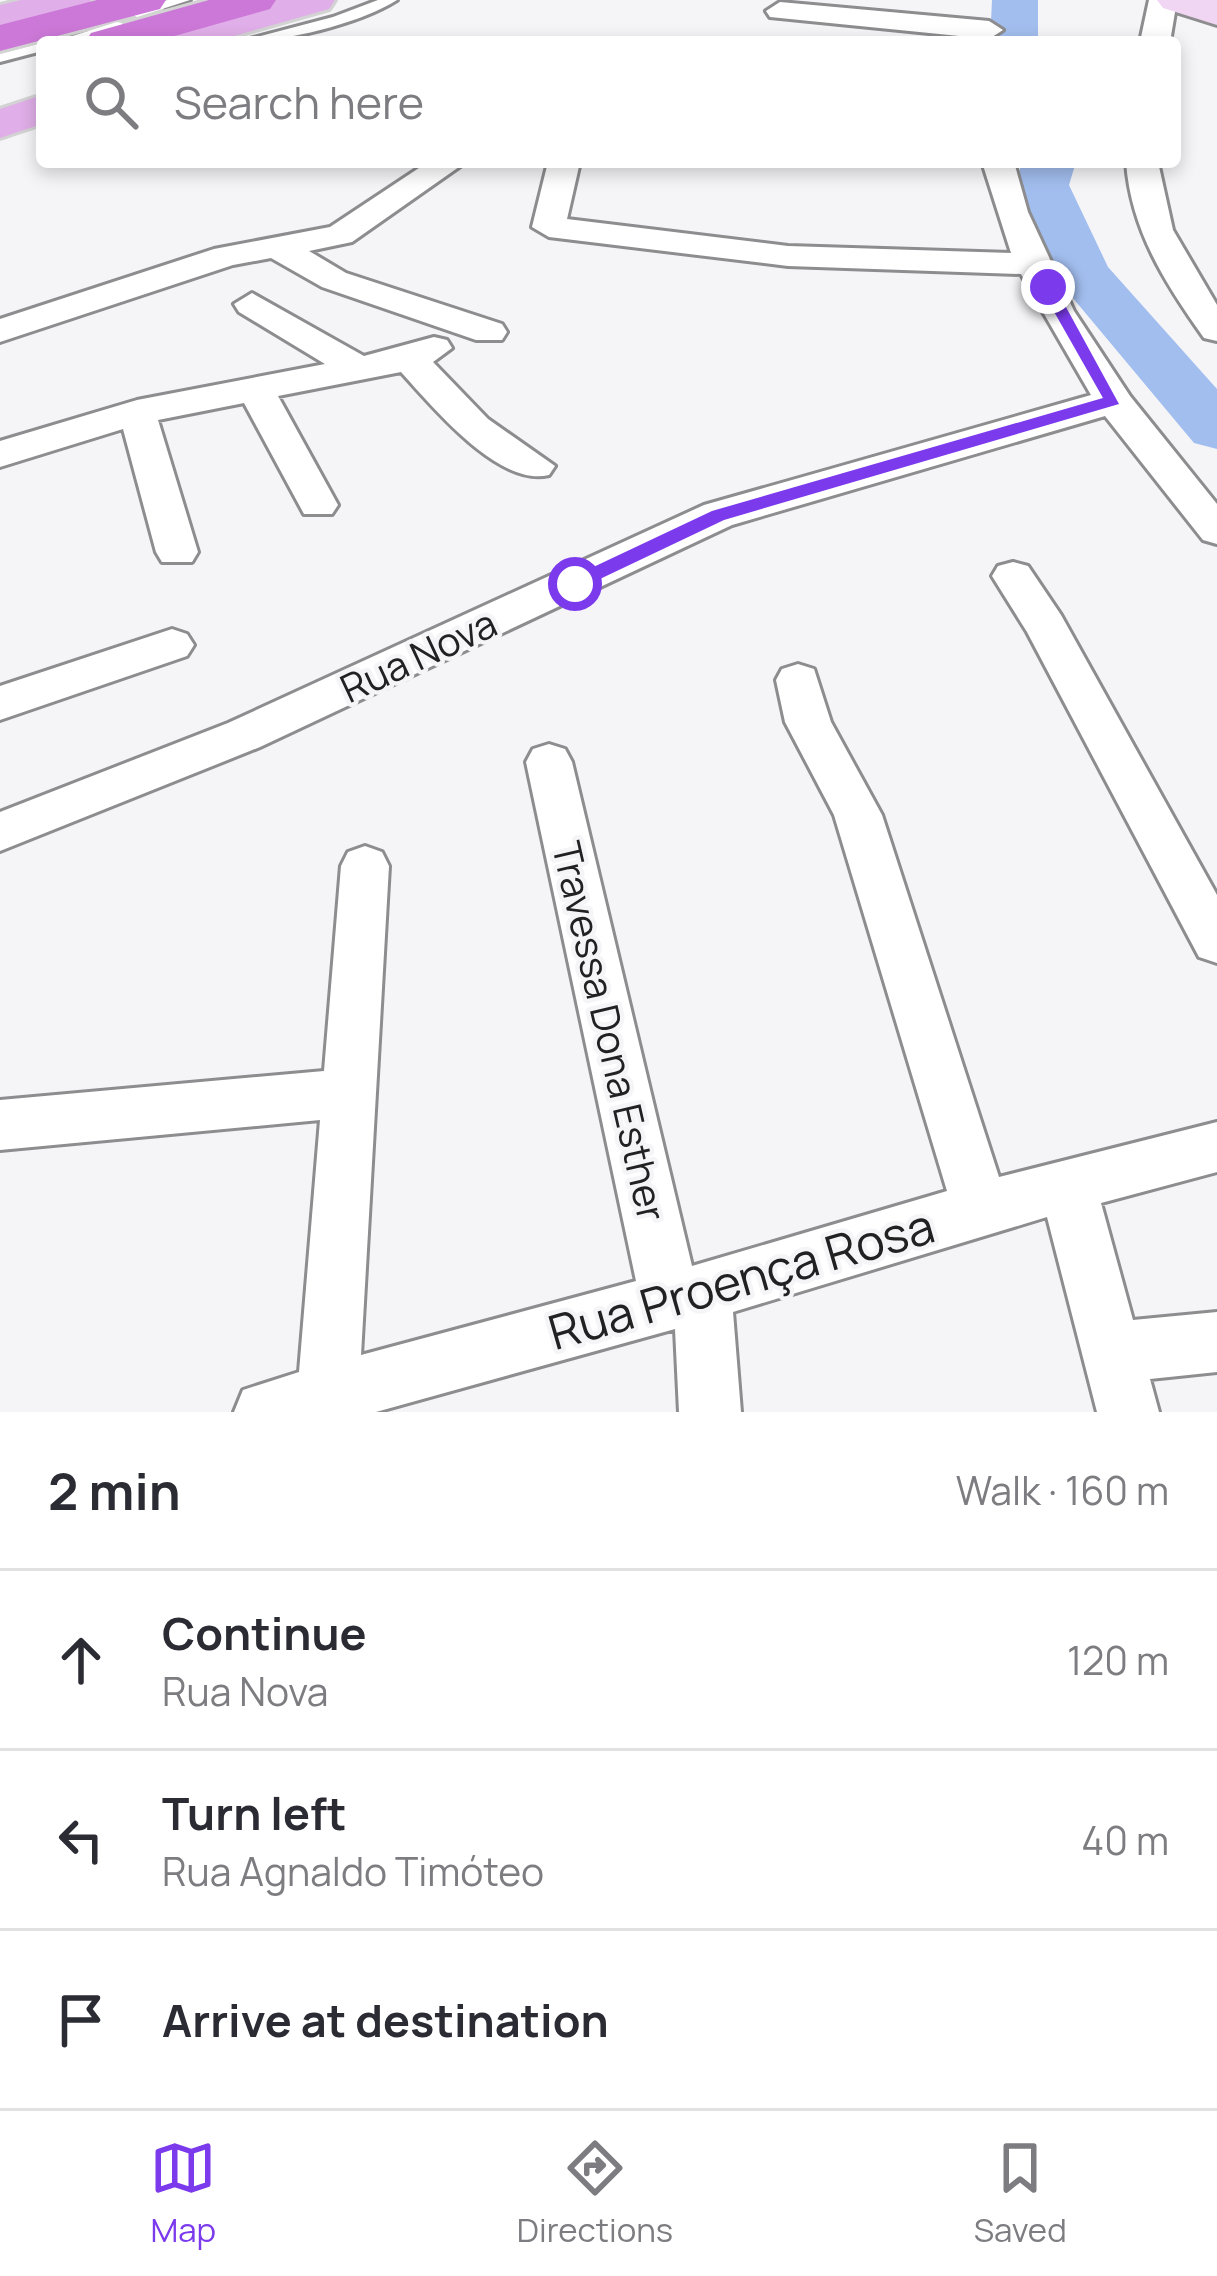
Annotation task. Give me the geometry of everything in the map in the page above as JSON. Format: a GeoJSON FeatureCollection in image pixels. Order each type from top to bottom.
{"type":"FeatureCollection","features":[{"type":"Feature","properties":{"kind":"highway"},"geometry":{"type":"LineString","coordinates":[[0,38],[145,0]]}},
{"type":"Feature","properties":{"kind":"highway"},"geometry":{"type":"LineString","coordinates":[[127,36],[256,0]]}},
{"type":"Feature","properties":{"kind":"highway"},"geometry":{"type":"LineString","coordinates":[[0,72],[36,62]]}},
{"type":"Feature","properties":{"kind":"main road"},"geometry":{"type":"LineString","coordinates":[[0,3],[14,0]]}},
{"type":"Feature","properties":{"kind":"main road"},"geometry":{"type":"LineString","coordinates":[[0,18],[70,0]]}},
{"type":"Feature","properties":{"kind":"main road"},"geometry":{"type":"LineString","coordinates":[[187,36],[314,0]]}},
{"type":"Feature","properties":{"kind":"main road"},"geometry":{"type":"LineString","coordinates":[[245,36],[351,0]]}},
{"type":"Feature","properties":{"kind":"main road"},"geometry":{"type":"LineString","coordinates":[[0,94],[36,82]]}},
{"type":"Feature","properties":{"kind":"main road"},"geometry":{"type":"LineString","coordinates":[[0,124],[36,111]]}},
{"type":"Feature","properties":{"kind":"street"},"geometry":{"type":"LineString","coordinates":[[1156,36],[1163,0]]}},
{"type":"Feature","properties":{"kind":"street"},"geometry":{"type":"LineString","coordinates":[[1177,0],[1217,13]]}},
{"type":"Feature","properties":{"kind":"street"},"geometry":{"type":"LineString","coordinates":[[778,36],[779,6],[991,24]]}},
{"type":"Feature","properties":{"kind":"street"},"geometry":{"type":"LineString","coordinates":[[0,331],[151,278],[340,236],[441,168]]}},
{"type":"Feature","properties":{"kind":"street"},"geometry":{"type":"LineString","coordinates":[[563,168],[549,227],[807,257],[1035,265]]}},
{"type":"Feature","properties":{"kind":"street"},"geometry":{"type":"LineString","coordinates":[[1000,168],[1035,265],[1113,401],[1217,530]]}},
{"type":"Feature","properties":{"kind":"street"},"geometry":{"type":"LineString","coordinates":[[1142,168],[1143,188],[1163,246],[1217,330]]}},
{"type":"Feature","properties":{"kind":"street"},"geometry":{"type":"LineString","coordinates":[[277,248],[334,280],[489,332]]}},
{"type":"Feature","properties":{"kind":"street"},"geometry":{"type":"LineString","coordinates":[[251,304],[358,369]]}},
{"type":"Feature","properties":{"kind":"street"},"geometry":{"type":"LineString","coordinates":[[0,454],[137,412],[422,354],[474,428],[535,466]]}},
{"type":"Feature","properties":{"kind":"street"},"geometry":{"type":"LineString","coordinates":[[257,391],[318,505]]}},
{"type":"Feature","properties":{"kind":"street","name":"Rua Nova"},"geometry":{"type":"LineString","coordinates":[[0,832],[244,736],[718,515],[1113,401]]}},
{"type":"Feature","properties":{"kind":"street"},"geometry":{"type":"LineString","coordinates":[[137,412],[177,552]]}},
{"type":"Feature","properties":{"kind":"street"},"geometry":{"type":"LineString","coordinates":[[1013,576],[1046,626],[1217,942]]}},
{"type":"Feature","properties":{"kind":"street"},"geometry":{"type":"LineString","coordinates":[[0,703],[172,645]]}},
{"type":"Feature","properties":{"kind":"street"},"geometry":{"type":"LineString","coordinates":[[798,680],[808,722],[858,815],[981,1208]]}},
{"type":"Feature","properties":{"kind":"street","name":"Travessa Dona Esther"},"geometry":{"type":"LineString","coordinates":[[549,762],[686,1296],[710,1412]]}},
{"type":"Feature","properties":{"kind":"street"},"geometry":{"type":"LineString","coordinates":[[328,1396],[364,866]]}},
{"type":"Feature","properties":{"kind":"street"},"geometry":{"type":"LineString","coordinates":[[0,1125],[349,1093]]}},
{"type":"Feature","properties":{"kind":"street","name":"Rua Proença Rosa"},"geometry":{"type":"LineString","coordinates":[[265,1412],[686,1296],[981,1208],[1217,1147]]}},
{"type":"Feature","properties":{"kind":"street"},"geometry":{"type":"LineString","coordinates":[[1068,1188],[1128,1412]]}},
{"type":"Feature","properties":{"kind":"street"},"geometry":{"type":"LineString","coordinates":[[1115,1352],[1217,1342]]}},
{"type":"Feature","properties":{"kind":"lane"},"geometry":{"type":"LineString","coordinates":[[61,36],[183,0]]}},
{"type":"Feature","properties":{"kind":"lane"},"geometry":{"type":"LineString","coordinates":[[82,36],[213,0]]}},
{"type":"Feature","properties":{"kind":"lane"},"geometry":{"type":"LineString","coordinates":[[266,36],[391,0]]}},
{"type":"Feature","properties":{"kind":"lane"},"geometry":{"type":"LineString","coordinates":[[0,54],[36,43]]}},
{"type":"Feature","properties":{"kind":"lane"},"geometry":{"type":"LineString","coordinates":[[0,54],[36,48]]}},
{"type":"Feature","properties":{"kind":"waterway"},"geometry":{"type":"LineString","coordinates":[[1014,36],[1015,0]]}},
{"type":"Feature","properties":{"kind":"waterway"},"geometry":{"type":"LineString","coordinates":[[1047,168],[1042,185],[1082,273],[1217,429]]}},
{"type":"Feature","properties":{"kind":"route"},"geometry":{"type":"LineString","coordinates":[[575,584],[718,515],[1113,401],[1048,287]]}}]}
